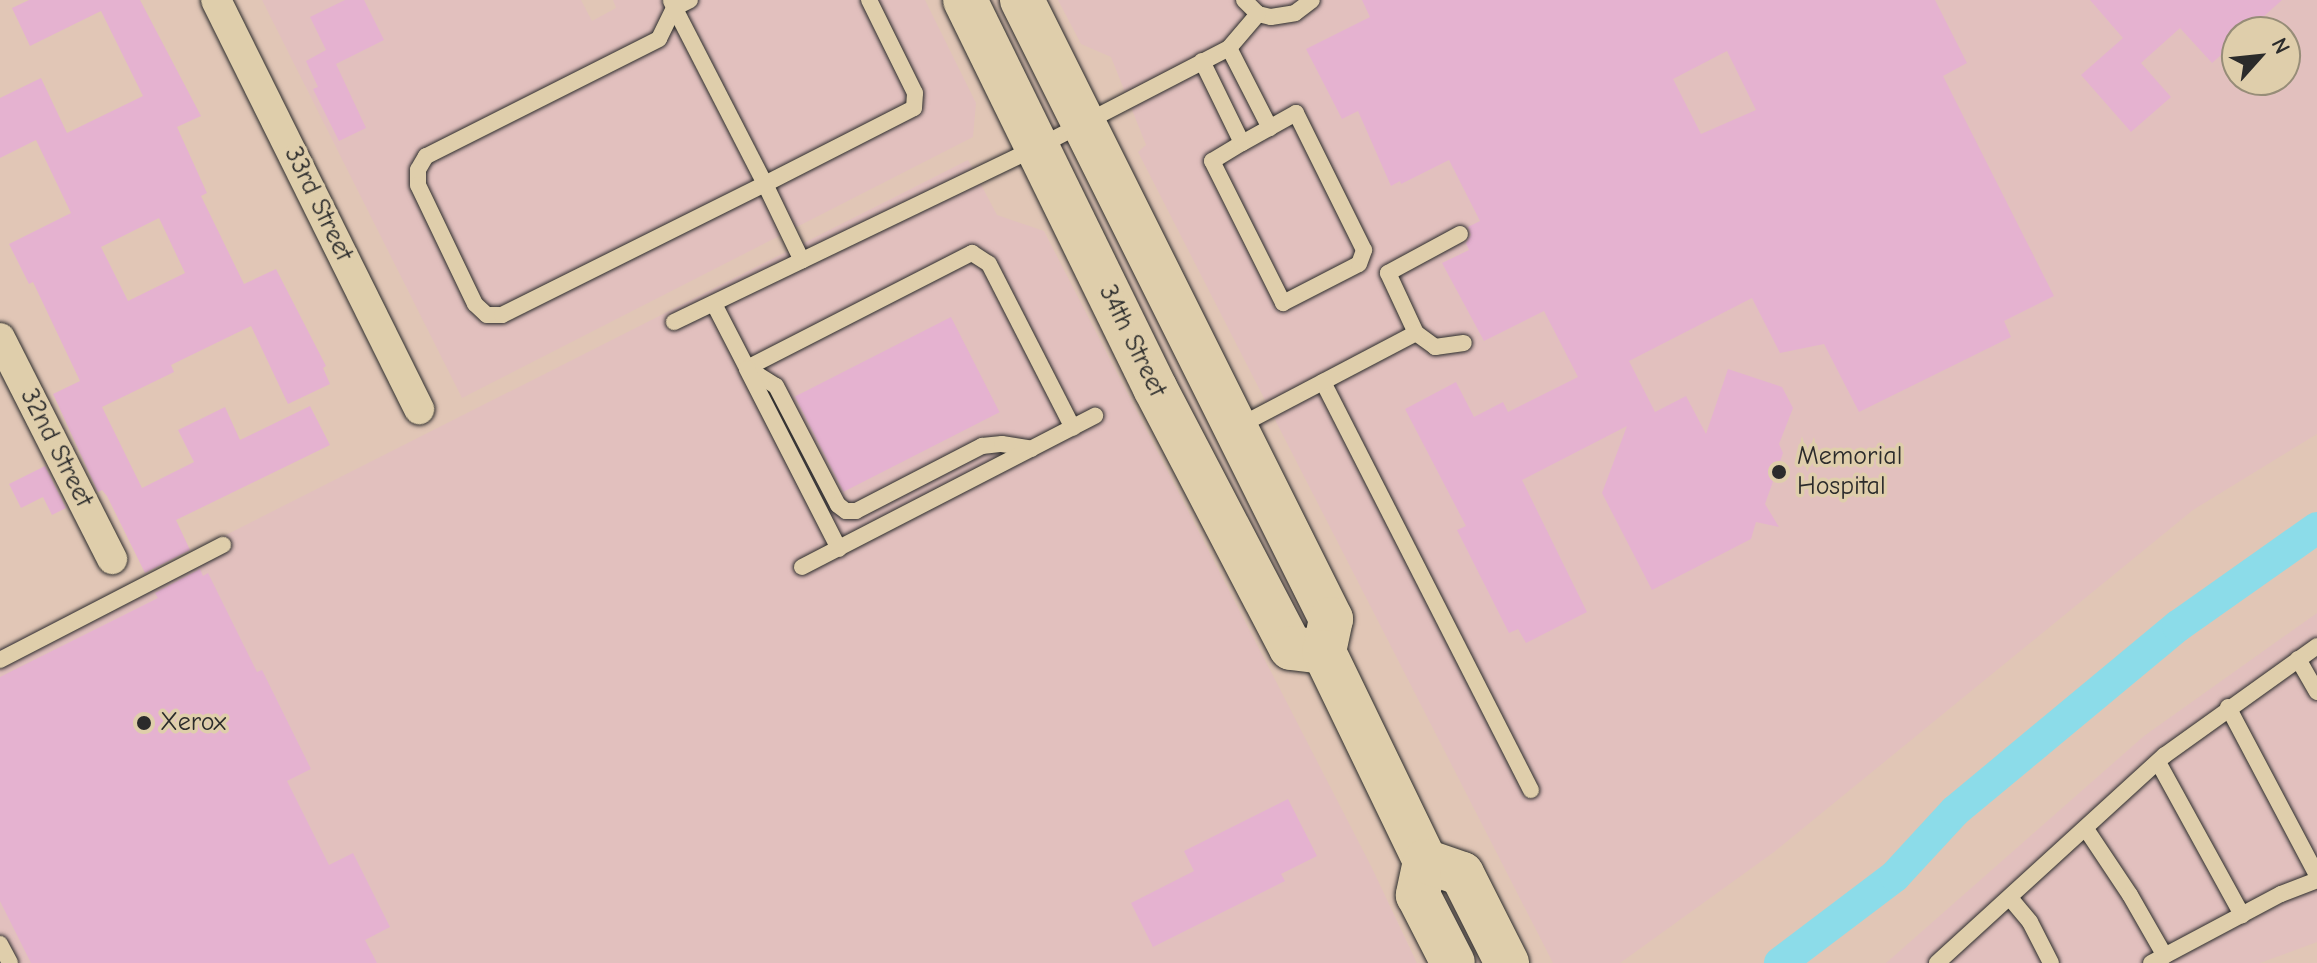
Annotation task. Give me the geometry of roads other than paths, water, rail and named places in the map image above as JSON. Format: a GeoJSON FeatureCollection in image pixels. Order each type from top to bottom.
{"type":"FeatureCollection","features":[{"type":"Feature","properties":{"kind":"street","name":"33rd Street"},"geometry":{"type":"LineString","coordinates":[[216,0],[419,409]]}},
{"type":"Feature","properties":{"kind":"street","name":"34th Street"},"geometry":{"type":"LineString","coordinates":[[965,0],[1155,388],[1291,648],[1324,652],[1331,619],[1022,0]]}},
{"type":"Feature","properties":{"kind":"street","name":"32nd Street"},"geometry":{"type":"LineString","coordinates":[[0,338],[112,559]]}},
{"type":"Feature","properties":{"kind":"street"},"geometry":{"type":"LineString","coordinates":[[1324,652],[1425,861],[1418,895],[1453,963]]}},
{"type":"Feature","properties":{"kind":"street"},"geometry":{"type":"LineString","coordinates":[[1425,861],[1462,874],[1507,963]]}},
{"type":"Feature","properties":{"kind":"lane"},"geometry":{"type":"LineString","coordinates":[[678,3],[659,39],[426,156],[418,170],[418,185],[475,304],[487,315],[502,315],[914,108],[915,93],[869,0]]}},
{"type":"Feature","properties":{"kind":"lane"},"geometry":{"type":"LineString","coordinates":[[1244,0],[1258,14],[1271,17],[1295,13],[1312,0]]}},
{"type":"Feature","properties":{"kind":"lane"},"geometry":{"type":"LineString","coordinates":[[678,3],[802,261]]}},
{"type":"Feature","properties":{"kind":"lane"},"geometry":{"type":"LineString","coordinates":[[674,322],[1038,147],[1229,48],[1258,14]]}},
{"type":"Feature","properties":{"kind":"lane"},"geometry":{"type":"LineString","coordinates":[[1229,48],[1270,128]]}},
{"type":"Feature","properties":{"kind":"lane"},"geometry":{"type":"LineString","coordinates":[[1202,61],[1242,143]]}},
{"type":"Feature","properties":{"kind":"lane"},"geometry":{"type":"LineString","coordinates":[[1296,113],[1364,250],[1359,264],[1283,303],[1212,161],[1242,143],[1296,113]]}},
{"type":"Feature","properties":{"kind":"lane"},"geometry":{"type":"LineString","coordinates":[[1460,234],[1388,273],[1416,333],[1435,347],[1464,343]]}},
{"type":"Feature","properties":{"kind":"lane"},"geometry":{"type":"LineString","coordinates":[[747,368],[972,253],[989,264],[1073,428]]}},
{"type":"Feature","properties":{"kind":"lane"},"geometry":{"type":"LineString","coordinates":[[714,304],[839,549]]}},
{"type":"Feature","properties":{"kind":"lane"},"geometry":{"type":"LineString","coordinates":[[1237,427],[1416,333]]}},
{"type":"Feature","properties":{"kind":"lane"},"geometry":{"type":"LineString","coordinates":[[747,368],[776,386],[838,505],[846,511],[856,511],[982,446],[1002,444],[1032,449]]}},
{"type":"Feature","properties":{"kind":"lane"},"geometry":{"type":"LineString","coordinates":[[1323,382],[1531,790]]}},
{"type":"Feature","properties":{"kind":"lane"},"geometry":{"type":"LineString","coordinates":[[802,567],[1095,416]]}},
{"type":"Feature","properties":{"kind":"lane"},"geometry":{"type":"LineString","coordinates":[[0,660],[223,545]]}},
{"type":"Feature","properties":{"kind":"lane"},"geometry":{"type":"LineString","coordinates":[[1937,963],[2158,762],[2228,707],[2317,646]]}},
{"type":"Feature","properties":{"kind":"lane"},"geometry":{"type":"LineString","coordinates":[[2298,659],[2317,692]]}},
{"type":"Feature","properties":{"kind":"lane"},"geometry":{"type":"LineString","coordinates":[[2086,829],[2130,895],[2158,959],[2317,878],[2228,707]]}},
{"type":"Feature","properties":{"kind":"lane"},"geometry":{"type":"LineString","coordinates":[[2158,762],[2242,915]]}},
{"type":"Feature","properties":{"kind":"lane"},"geometry":{"type":"LineString","coordinates":[[2010,898],[2030,922],[2051,963]]}},
{"type":"Feature","properties":{"kind":"lane"},"geometry":{"type":"LineString","coordinates":[[0,944],[10,963]]}},
{"type":"Feature","properties":{"kind":"waterway"},"geometry":{"type":"LineString","coordinates":[[1780,963],[1895,876],[1955,811],[2178,626],[2317,528]]}},
{"type":"Feature","properties":{"kind":"place","name":"Memorial Hospital"},"geometry":{"type":"Point","coordinates":[1779,472]}},
{"type":"Feature","properties":{"kind":"place","name":"Xerox"},"geometry":{"type":"Point","coordinates":[144,723]}}]}
